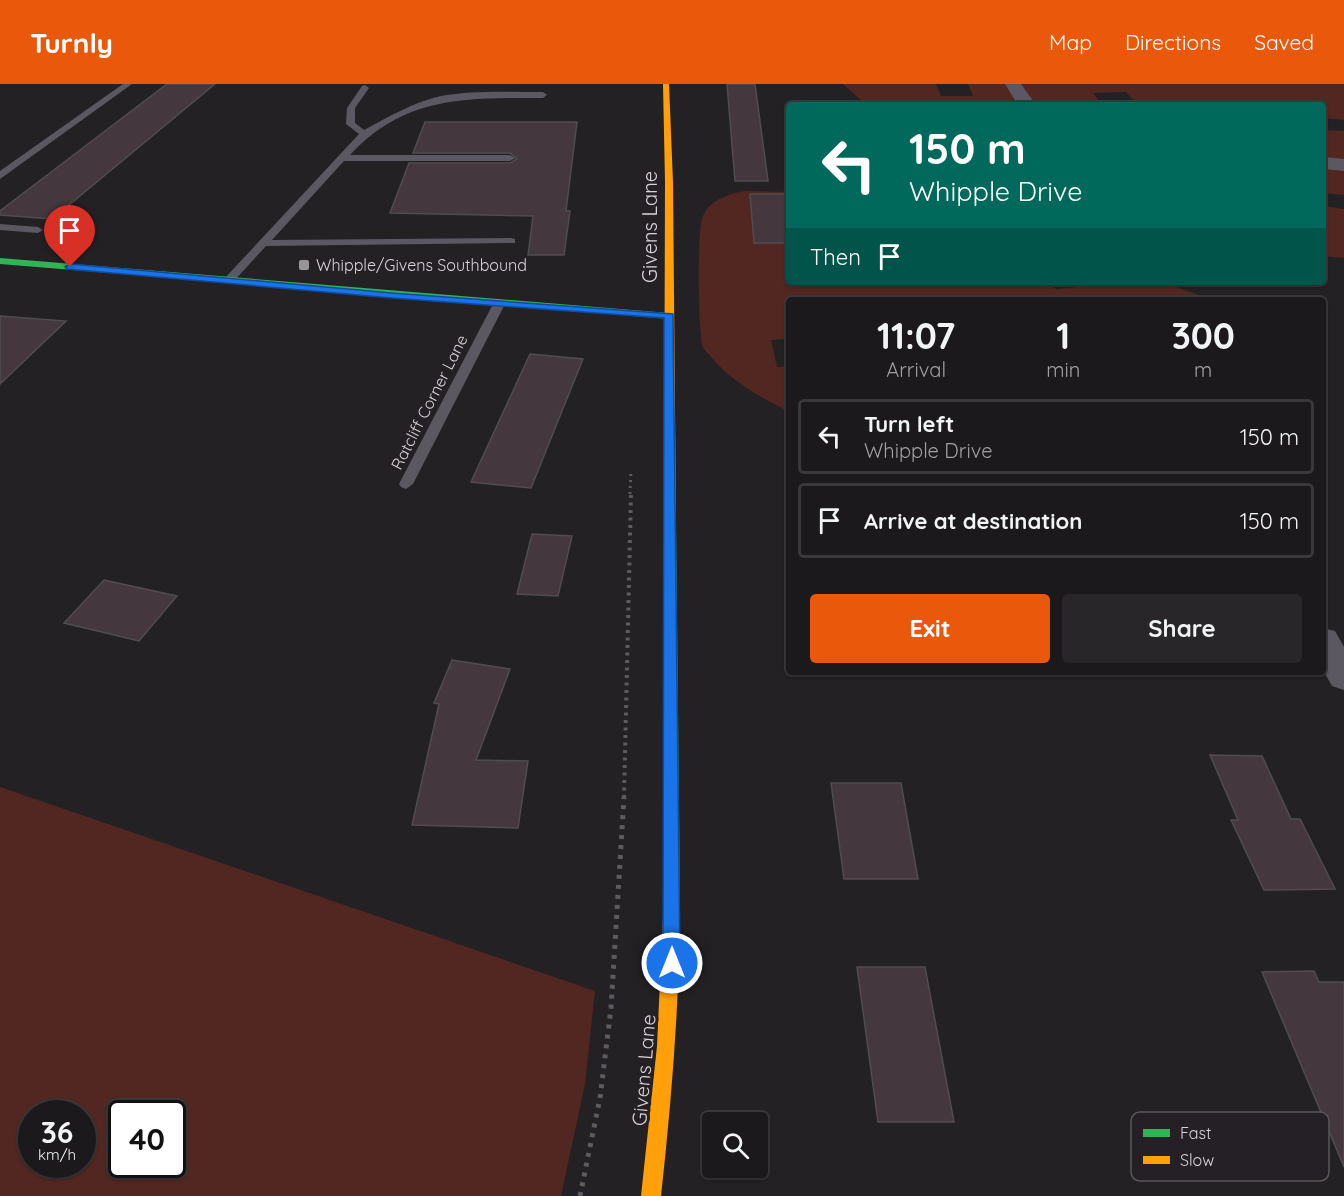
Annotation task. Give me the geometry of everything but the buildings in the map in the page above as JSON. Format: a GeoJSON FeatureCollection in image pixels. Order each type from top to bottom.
{"type":"FeatureCollection","features":[{"type":"Feature","properties":{"kind":"street","name":"Givens Lane"},"geometry":{"type":"LineString","coordinates":[[651,1196],[665,1076],[672,963],[669,182],[666,84]]}},
{"type":"Feature","properties":{"kind":"street"},"geometry":{"type":"LineString","coordinates":[[1013,84],[1025,102]]}},
{"type":"Feature","properties":{"kind":"street"},"geometry":{"type":"LineString","coordinates":[[1326,163],[1344,165]]}},
{"type":"Feature","properties":{"kind":"street"},"geometry":{"type":"LineString","coordinates":[[0,261],[499,304],[669,316]]}},
{"type":"Feature","properties":{"kind":"lane"},"geometry":{"type":"LineString","coordinates":[[0,176],[128,84]]}},
{"type":"Feature","properties":{"kind":"lane"},"geometry":{"type":"LineString","coordinates":[[364,134],[350,124],[351,108],[365,88]]}},
{"type":"Feature","properties":{"kind":"lane"},"geometry":{"type":"LineString","coordinates":[[228,281],[364,134],[410,109],[441,99],[473,94],[543,95]]}},
{"type":"Feature","properties":{"kind":"lane"},"geometry":{"type":"LineString","coordinates":[[342,158],[510,158]]}},
{"type":"Feature","properties":{"kind":"lane"},"geometry":{"type":"LineString","coordinates":[[0,227],[38,230]]}},
{"type":"Feature","properties":{"kind":"lane"},"geometry":{"type":"LineString","coordinates":[[263,243],[511,241]]}},
{"type":"Feature","properties":{"kind":"lane","name":"Ratcliff Corner Lane"},"geometry":{"type":"LineString","coordinates":[[406,484],[499,304]]}},
{"type":"Feature","properties":{"kind":"path"},"geometry":{"type":"LineString","coordinates":[[580,1196],[602,1086],[615,947],[622,831],[632,467]]}},
{"type":"Feature","properties":{"kind":"shaded area"},"geometry":{"type":"Polygon","coordinates":[[[843,84],[936,84],[941,96],[973,96],[968,84],[1344,84],[1344,120],[1326,118],[1326,102],[1144,102],[1142,100],[1134,101],[1126,92],[1093,93],[1100,102],[861,102],[843,84]]]}},
{"type":"Feature","properties":{"kind":"shaded area"},"geometry":{"type":"Polygon","coordinates":[[[1326,130],[1344,131],[1344,195],[1326,193],[1326,130]]]}},
{"type":"Feature","properties":{"kind":"shaded area"},"geometry":{"type":"Polygon","coordinates":[[[745,191],[786,192],[786,212],[755,243],[786,243],[786,285],[1047,285],[1057,289],[1078,287],[1077,285],[1171,285],[1202,296],[786,297],[786,339],[771,340],[777,367],[786,366],[786,410],[757,395],[728,374],[704,349],[701,339],[700,228],[709,207],[719,199],[745,191]]]}},
{"type":"Feature","properties":{"kind":"shaded area"},"geometry":{"type":"Polygon","coordinates":[[[1326,206],[1344,209],[1344,258],[1326,256],[1326,206]]]}},
{"type":"Feature","properties":{"kind":"shaded area"},"geometry":{"type":"Polygon","coordinates":[[[0,787],[595,991],[585,1084],[561,1196],[0,1196],[0,787]]]}},
{"type":"Feature","properties":{"kind":"traffic: fast"},"geometry":{"type":"LineString","coordinates":[[0,261],[669,316]]}},
{"type":"Feature","properties":{"kind":"traffic: fast"},"geometry":{"type":"LineString","coordinates":[[670,519],[672,896]]}},
{"type":"Feature","properties":{"kind":"traffic: slow"},"geometry":{"type":"LineString","coordinates":[[666,84],[669,182],[670,519]]}},
{"type":"Feature","properties":{"kind":"traffic: slow"},"geometry":{"type":"LineString","coordinates":[[651,1196],[666,1046],[672,896]]}},
{"type":"Feature","properties":{"kind":"place","name":"Whipple/Givens Southbound"},"geometry":{"type":"Point","coordinates":[304,265]}},
{"type":"Feature","properties":{"kind":"route"},"geometry":{"type":"LineString","coordinates":[[70,267],[392,296],[669,316],[672,963]]}}]}
